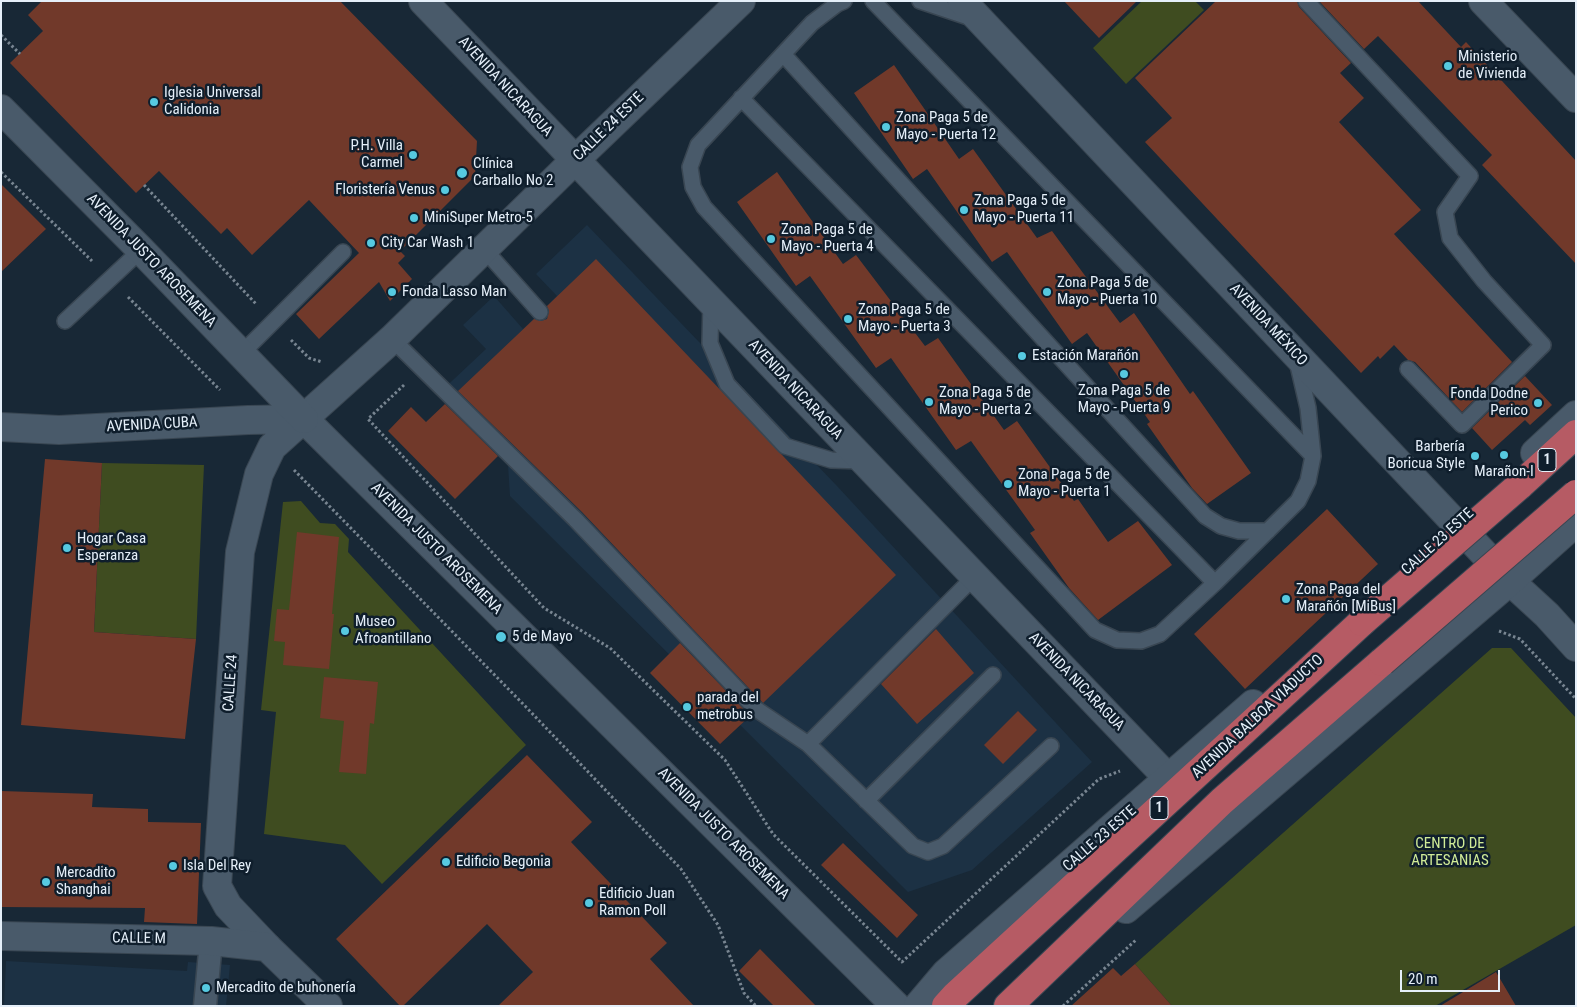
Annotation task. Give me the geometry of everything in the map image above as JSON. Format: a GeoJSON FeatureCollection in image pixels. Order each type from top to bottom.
{"type":"FeatureCollection","features":[{"type":"Feature","properties":{"kind":"highway","name":"AVENIDA BALBOA VIADUCTO"},"geometry":{"type":"LineString","coordinates":[[946,1006],[1362,622],[1576,434]]}},
{"type":"Feature","properties":{"kind":"highway"},"geometry":{"type":"LineString","coordinates":[[1008,1006],[1222,801],[1576,494]]}},
{"type":"Feature","properties":{"kind":"street","name":"AVENIDA NICARAGUA"},"geometry":{"type":"LineString","coordinates":[[423,1],[574,161],[1169,779]]}},
{"type":"Feature","properties":{"kind":"street","name":"CALLE 24 ESTE"},"geometry":{"type":"LineString","coordinates":[[304,419],[392,339],[741,1]]}},
{"type":"Feature","properties":{"kind":"street","name":"AVENIDA MÉXICO"},"geometry":{"type":"LineString","coordinates":[[962,1],[1510,581],[1547,614],[1576,647]]}},
{"type":"Feature","properties":{"kind":"street"},"geometry":{"type":"LineString","coordinates":[[1483,1],[1576,98]]}},
{"type":"Feature","properties":{"kind":"street","name":"AVENIDA JUSTO AROSEMENA"},"geometry":{"type":"LineString","coordinates":[[1,109],[141,250],[304,419],[896,1006]]}},
{"type":"Feature","properties":{"kind":"street","name":"CALLE 23 ESTE"},"geometry":{"type":"LineString","coordinates":[[918,1006],[946,973],[1458,525],[1576,415]]}},
{"type":"Feature","properties":{"kind":"street","name":"AVENIDA CUBA"},"geometry":{"type":"LineString","coordinates":[[1,427],[59,430],[248,420],[304,419]]}},
{"type":"Feature","properties":{"kind":"street","name":"CALLE 24"},"geometry":{"type":"LineString","coordinates":[[304,419],[272,447],[259,474],[240,552],[217,886],[228,906],[328,1006]]}},
{"type":"Feature","properties":{"kind":"street"},"geometry":{"type":"LineString","coordinates":[[1018,1006],[1045,979],[1510,581],[1576,522]]}},
{"type":"Feature","properties":{"kind":"street","name":"CALLE M"},"geometry":{"type":"LineString","coordinates":[[1,936],[212,940]]}},
{"type":"Feature","properties":{"kind":"street"},"geometry":{"type":"LineString","coordinates":[[205,1006],[212,940],[267,947]]}},
{"type":"Feature","properties":{"kind":"lane"},"geometry":{"type":"LineString","coordinates":[[844,1],[836,4],[812,23],[698,145],[690,167],[693,187],[704,207],[1095,630],[1117,640],[1141,641],[1160,634],[1298,501],[1308,481],[1313,456],[1308,408],[1294,352]]}},
{"type":"Feature","properties":{"kind":"lane"},"geometry":{"type":"LineString","coordinates":[[873,1],[1313,456]]}},
{"type":"Feature","properties":{"kind":"lane"},"geometry":{"type":"LineString","coordinates":[[920,1],[980,20]]}},
{"type":"Feature","properties":{"kind":"lane"},"geometry":{"type":"LineString","coordinates":[[1306,1],[1470,176],[1445,212],[1450,238],[1484,282],[1544,344],[1462,425],[1408,368]]}},
{"type":"Feature","properties":{"kind":"lane"},"geometry":{"type":"LineString","coordinates":[[783,54],[1205,516],[1221,526],[1239,531],[1268,531]]}},
{"type":"Feature","properties":{"kind":"lane"},"geometry":{"type":"LineString","coordinates":[[741,98],[1215,583]]}},
{"type":"Feature","properties":{"kind":"lane"},"geometry":{"type":"LineString","coordinates":[[484,249],[540,312]]}},
{"type":"Feature","properties":{"kind":"lane"},"geometry":{"type":"LineString","coordinates":[[65,321],[141,250]]}},
{"type":"Feature","properties":{"kind":"lane"},"geometry":{"type":"LineString","coordinates":[[241,354],[343,252]]}},
{"type":"Feature","properties":{"kind":"lane"},"geometry":{"type":"LineString","coordinates":[[710,301],[710,343],[727,384],[785,446],[831,460],[863,461]]}},
{"type":"Feature","properties":{"kind":"lane"},"geometry":{"type":"LineString","coordinates":[[392,339],[574,519],[756,709],[808,744],[913,846],[928,852],[943,846],[1051,746]]}},
{"type":"Feature","properties":{"kind":"lane"},"geometry":{"type":"LineString","coordinates":[[808,744],[974,577]]}},
{"type":"Feature","properties":{"kind":"lane"},"geometry":{"type":"LineString","coordinates":[[866,801],[992,675]]}},
{"type":"Feature","properties":{"kind":"path"},"geometry":{"type":"LineString","coordinates":[[1,35],[20,54]]}},
{"type":"Feature","properties":{"kind":"path"},"geometry":{"type":"LineString","coordinates":[[1,172],[193,361],[248,420]]}},
{"type":"Feature","properties":{"kind":"path"},"geometry":{"type":"LineString","coordinates":[[144,185],[308,358],[329,364]]}},
{"type":"Feature","properties":{"kind":"path"},"geometry":{"type":"LineString","coordinates":[[272,447],[681,869],[718,925],[744,993],[756,1006]]}},
{"type":"Feature","properties":{"kind":"path"},"geometry":{"type":"LineString","coordinates":[[1497,630],[1520,639],[1576,699]]}},
{"type":"Feature","properties":{"kind":"path"},"geometry":{"type":"LineString","coordinates":[[1063,1006],[1144,933]]}},
{"type":"Feature","properties":{"kind":"shaded area"},"geometry":{"type":"Polygon","coordinates":[[[587,225],[837,486],[1092,762],[972,870],[908,892],[510,496],[508,465],[437,395],[486,349],[463,325],[494,296],[523,329],[557,296],[536,274],[587,225]]]}},
{"type":"Feature","properties":{"kind":"shaded area"},"geometry":{"type":"Polygon","coordinates":[[[6,961],[187,971],[188,962],[230,965],[226,1006],[4,1006],[6,961]]]}},
{"type":"Feature","properties":{"kind":"green space"},"geometry":{"type":"Polygon","coordinates":[[[1142,1],[1195,1],[1204,10],[1126,84],[1093,48],[1142,1]]]}},
{"type":"Feature","properties":{"kind":"green space"},"geometry":{"type":"Polygon","coordinates":[[[102,463],[204,465],[196,639],[94,632],[102,463]]]}},
{"type":"Feature","properties":{"kind":"green space","name":"Museo Afroantillano"},"geometry":{"type":"Polygon","coordinates":[[[301,501],[320,523],[335,524],[349,539],[348,552],[526,745],[382,884],[345,845],[264,834],[276,712],[261,710],[283,502],[301,501]]]}},
{"type":"Feature","properties":{"kind":"green space","name":"CENTRO DE ARTESANIAS"},"geometry":{"type":"Polygon","coordinates":[[[1492,648],[1511,648],[1576,718],[1576,925],[1435,1006],[1172,1006],[1135,964],[1492,648]]]}},
{"type":"Feature","properties":{"kind":"building"},"geometry":{"type":"Polygon","coordinates":[[[42,1],[340,1],[477,141],[475,176],[400,251],[405,256],[398,263],[412,279],[390,301],[379,282],[319,339],[296,314],[359,253],[309,200],[252,255],[227,228],[221,234],[159,171],[136,193],[10,63],[43,31],[28,15],[42,1]]]}},
{"type":"Feature","properties":{"kind":"building"},"geometry":{"type":"Polygon","coordinates":[[[1064,1],[1137,1],[1099,38],[1064,1]]]}},
{"type":"Feature","properties":{"kind":"building"},"geometry":{"type":"Polygon","coordinates":[[[1216,1],[1297,1],[1299,7],[1351,63],[1340,73],[1364,98],[1339,122],[1421,210],[1394,234],[1512,362],[1462,412],[1415,362],[1408,360],[1394,345],[1380,359],[1378,356],[1361,373],[1145,142],[1172,118],[1135,78],[1216,1]]]}},
{"type":"Feature","properties":{"kind":"building"},"geometry":{"type":"Polygon","coordinates":[[[1319,1],[1418,1],[1461,47],[1466,42],[1576,161],[1576,264],[1482,165],[1492,155],[1378,36],[1364,49],[1319,1]]]}},
{"type":"Feature","properties":{"kind":"building"},"geometry":{"type":"Polygon","coordinates":[[[894,65],[959,159],[973,149],[1037,238],[1052,231],[1120,323],[1134,313],[1190,394],[1193,391],[1251,473],[1207,504],[1192,488],[1147,424],[1150,422],[1087,333],[1072,344],[1007,252],[992,262],[927,169],[913,179],[854,93],[894,65]]]}},
{"type":"Feature","properties":{"kind":"building"},"geometry":{"type":"Polygon","coordinates":[[[777,172],[843,264],[856,255],[925,346],[938,338],[1004,430],[1017,421],[1074,501],[1078,499],[1108,542],[1138,521],[1172,565],[1098,620],[1069,588],[1030,533],[1035,530],[971,441],[956,450],[891,358],[876,368],[810,276],[796,286],[737,202],[777,172]]]}},
{"type":"Feature","properties":{"kind":"building"},"geometry":{"type":"Polygon","coordinates":[[[1,184],[46,229],[1,272],[1,184]]]}},
{"type":"Feature","properties":{"kind":"building"},"geometry":{"type":"Polygon","coordinates":[[[596,259],[896,575],[763,703],[582,512],[458,391],[534,319],[541,321],[547,319],[549,311],[547,306],[596,259]]]}},
{"type":"Feature","properties":{"kind":"building"},"geometry":{"type":"Polygon","coordinates":[[[1525,376],[1552,405],[1530,425],[1525,420],[1492,450],[1472,428],[1525,376]]]}},
{"type":"Feature","properties":{"kind":"building"},"geometry":{"type":"Polygon","coordinates":[[[445,404],[498,456],[455,499],[388,431],[411,407],[426,422],[445,404]]]}},
{"type":"Feature","properties":{"kind":"building","name":"Hogar Casa Esperanza"},"geometry":{"type":"Polygon","coordinates":[[[45,459],[102,463],[94,632],[196,639],[185,739],[21,725],[45,459]]]}},
{"type":"Feature","properties":{"kind":"building","name":"Zona Paga del Marañón [MiBus]"},"geometry":{"type":"Polygon","coordinates":[[[1327,509],[1378,564],[1245,689],[1194,634],[1327,509]]]}},
{"type":"Feature","properties":{"kind":"building"},"geometry":{"type":"Polygon","coordinates":[[[297,532],[339,537],[329,669],[283,665],[285,642],[274,641],[277,609],[289,610],[297,532]]]}},
{"type":"Feature","properties":{"kind":"building"},"geometry":{"type":"Polygon","coordinates":[[[936,629],[974,673],[917,724],[881,684],[936,629]]]}},
{"type":"Feature","properties":{"kind":"building"},"geometry":{"type":"Polygon","coordinates":[[[680,643],[750,716],[720,744],[650,673],[680,643]]]}},
{"type":"Feature","properties":{"kind":"building"},"geometry":{"type":"Polygon","coordinates":[[[324,677],[378,682],[374,724],[370,723],[366,774],[339,772],[344,721],[320,718],[324,677]]]}},
{"type":"Feature","properties":{"kind":"building"},"geometry":{"type":"Polygon","coordinates":[[[1018,711],[1037,730],[1003,764],[984,745],[1018,711]]]}},
{"type":"Feature","properties":{"kind":"building"},"geometry":{"type":"Polygon","coordinates":[[[527,755],[592,822],[571,842],[667,943],[650,959],[694,1006],[498,1006],[533,972],[487,924],[403,1006],[400,1006],[336,939],[527,755]]]}},
{"type":"Feature","properties":{"kind":"building"},"geometry":{"type":"Polygon","coordinates":[[[1,791],[93,794],[92,807],[148,809],[148,822],[201,823],[197,924],[144,922],[145,908],[1,907],[1,791]]]}},
{"type":"Feature","properties":{"kind":"building"},"geometry":{"type":"Polygon","coordinates":[[[843,843],[918,915],[897,938],[821,865],[843,843]]]}},
{"type":"Feature","properties":{"kind":"building"},"geometry":{"type":"Polygon","coordinates":[[[760,949],[816,1006],[774,1006],[739,971],[760,949]]]}},
{"type":"Feature","properties":{"kind":"building"},"geometry":{"type":"Polygon","coordinates":[[[1135,964],[1172,1006],[1071,1006],[1113,968],[1121,976],[1135,964]]]}},
{"type":"Feature","properties":{"kind":"building"},"geometry":{"type":"Polygon","coordinates":[[[1496,972],[1516,1006],[1440,1006],[1496,972]]]}},
{"type":"Feature","properties":{"kind":"place","name":"Ministerio de Vivienda"},"geometry":{"type":"Point","coordinates":[1448,66]}},
{"type":"Feature","properties":{"kind":"place","name":"Iglesia Universal Calidonia"},"geometry":{"type":"Point","coordinates":[154,102]}},
{"type":"Feature","properties":{"kind":"place","name":"Zona Paga 5 de Mayo - Puerta 12"},"geometry":{"type":"Point","coordinates":[886,127]}},
{"type":"Feature","properties":{"kind":"place","name":"P.H. Villa Carmel"},"geometry":{"type":"Point","coordinates":[413,155]}},
{"type":"Feature","properties":{"kind":"place","name":"Clínica Carballo No 2"},"geometry":{"type":"Point","coordinates":[462,173]}},
{"type":"Feature","properties":{"kind":"place","name":"Floristería Venus"},"geometry":{"type":"Point","coordinates":[445,190]}},
{"type":"Feature","properties":{"kind":"place","name":"Zona Paga 5 de Mayo - Puerta 11"},"geometry":{"type":"Point","coordinates":[964,210]}},
{"type":"Feature","properties":{"kind":"place","name":"MiniSuper Metro-5"},"geometry":{"type":"Point","coordinates":[414,218]}},
{"type":"Feature","properties":{"kind":"place","name":"Zona Paga 5 de Mayo - Puerta 4"},"geometry":{"type":"Point","coordinates":[771,239]}},
{"type":"Feature","properties":{"kind":"place","name":"City Car Wash 1"},"geometry":{"type":"Point","coordinates":[371,243]}},
{"type":"Feature","properties":{"kind":"place","name":"Fonda Lasso Man"},"geometry":{"type":"Point","coordinates":[392,292]}},
{"type":"Feature","properties":{"kind":"place","name":"Zona Paga 5 de Mayo - Puerta 10"},"geometry":{"type":"Point","coordinates":[1047,292]}},
{"type":"Feature","properties":{"kind":"place","name":"Zona Paga 5 de Mayo - Puerta 3"},"geometry":{"type":"Point","coordinates":[848,319]}},
{"type":"Feature","properties":{"kind":"place","name":"Estación Marañón"},"geometry":{"type":"Point","coordinates":[1022,356]}},
{"type":"Feature","properties":{"kind":"place","name":"Zona Paga 5 de Mayo - Puerta 9"},"geometry":{"type":"Point","coordinates":[1124,374]}},
{"type":"Feature","properties":{"kind":"place","name":"Zona Paga 5 de Mayo - Puerta 2"},"geometry":{"type":"Point","coordinates":[929,402]}},
{"type":"Feature","properties":{"kind":"place","name":"Fonda Dodne Perico"},"geometry":{"type":"Point","coordinates":[1538,403]}},
{"type":"Feature","properties":{"kind":"place","name":"Marañon-I"},"geometry":{"type":"Point","coordinates":[1504,455]}},
{"type":"Feature","properties":{"kind":"place","name":"Barbería Boricua Style"},"geometry":{"type":"Point","coordinates":[1475,456]}},
{"type":"Feature","properties":{"kind":"place","name":"Zona Paga 5 de Mayo - Puerta 1"},"geometry":{"type":"Point","coordinates":[1008,484]}},
{"type":"Feature","properties":{"kind":"place","name":"Hogar Casa Esperanza"},"geometry":{"type":"Point","coordinates":[67,548]}},
{"type":"Feature","properties":{"kind":"place","name":"Zona Paga del Marañón [MiBus]"},"geometry":{"type":"Point","coordinates":[1286,599]}},
{"type":"Feature","properties":{"kind":"place","name":"Museo Afroantillano"},"geometry":{"type":"Point","coordinates":[345,631]}},
{"type":"Feature","properties":{"kind":"place","name":"5 de Mayo"},"geometry":{"type":"Point","coordinates":[501,637]}},
{"type":"Feature","properties":{"kind":"place","name":"parada del metrobus"},"geometry":{"type":"Point","coordinates":[687,707]}},
{"type":"Feature","properties":{"kind":"place","name":"Edificio Begonia"},"geometry":{"type":"Point","coordinates":[446,862]}},
{"type":"Feature","properties":{"kind":"place","name":"Isla Del Rey"},"geometry":{"type":"Point","coordinates":[173,866]}},
{"type":"Feature","properties":{"kind":"place","name":"Mercadito Shanghai"},"geometry":{"type":"Point","coordinates":[46,882]}},
{"type":"Feature","properties":{"kind":"place","name":"Edificio Juan Ramon Poll"},"geometry":{"type":"Point","coordinates":[589,903]}},
{"type":"Feature","properties":{"kind":"place","name":"Mercadito de buhonería"},"geometry":{"type":"Point","coordinates":[206,988]}}]}
